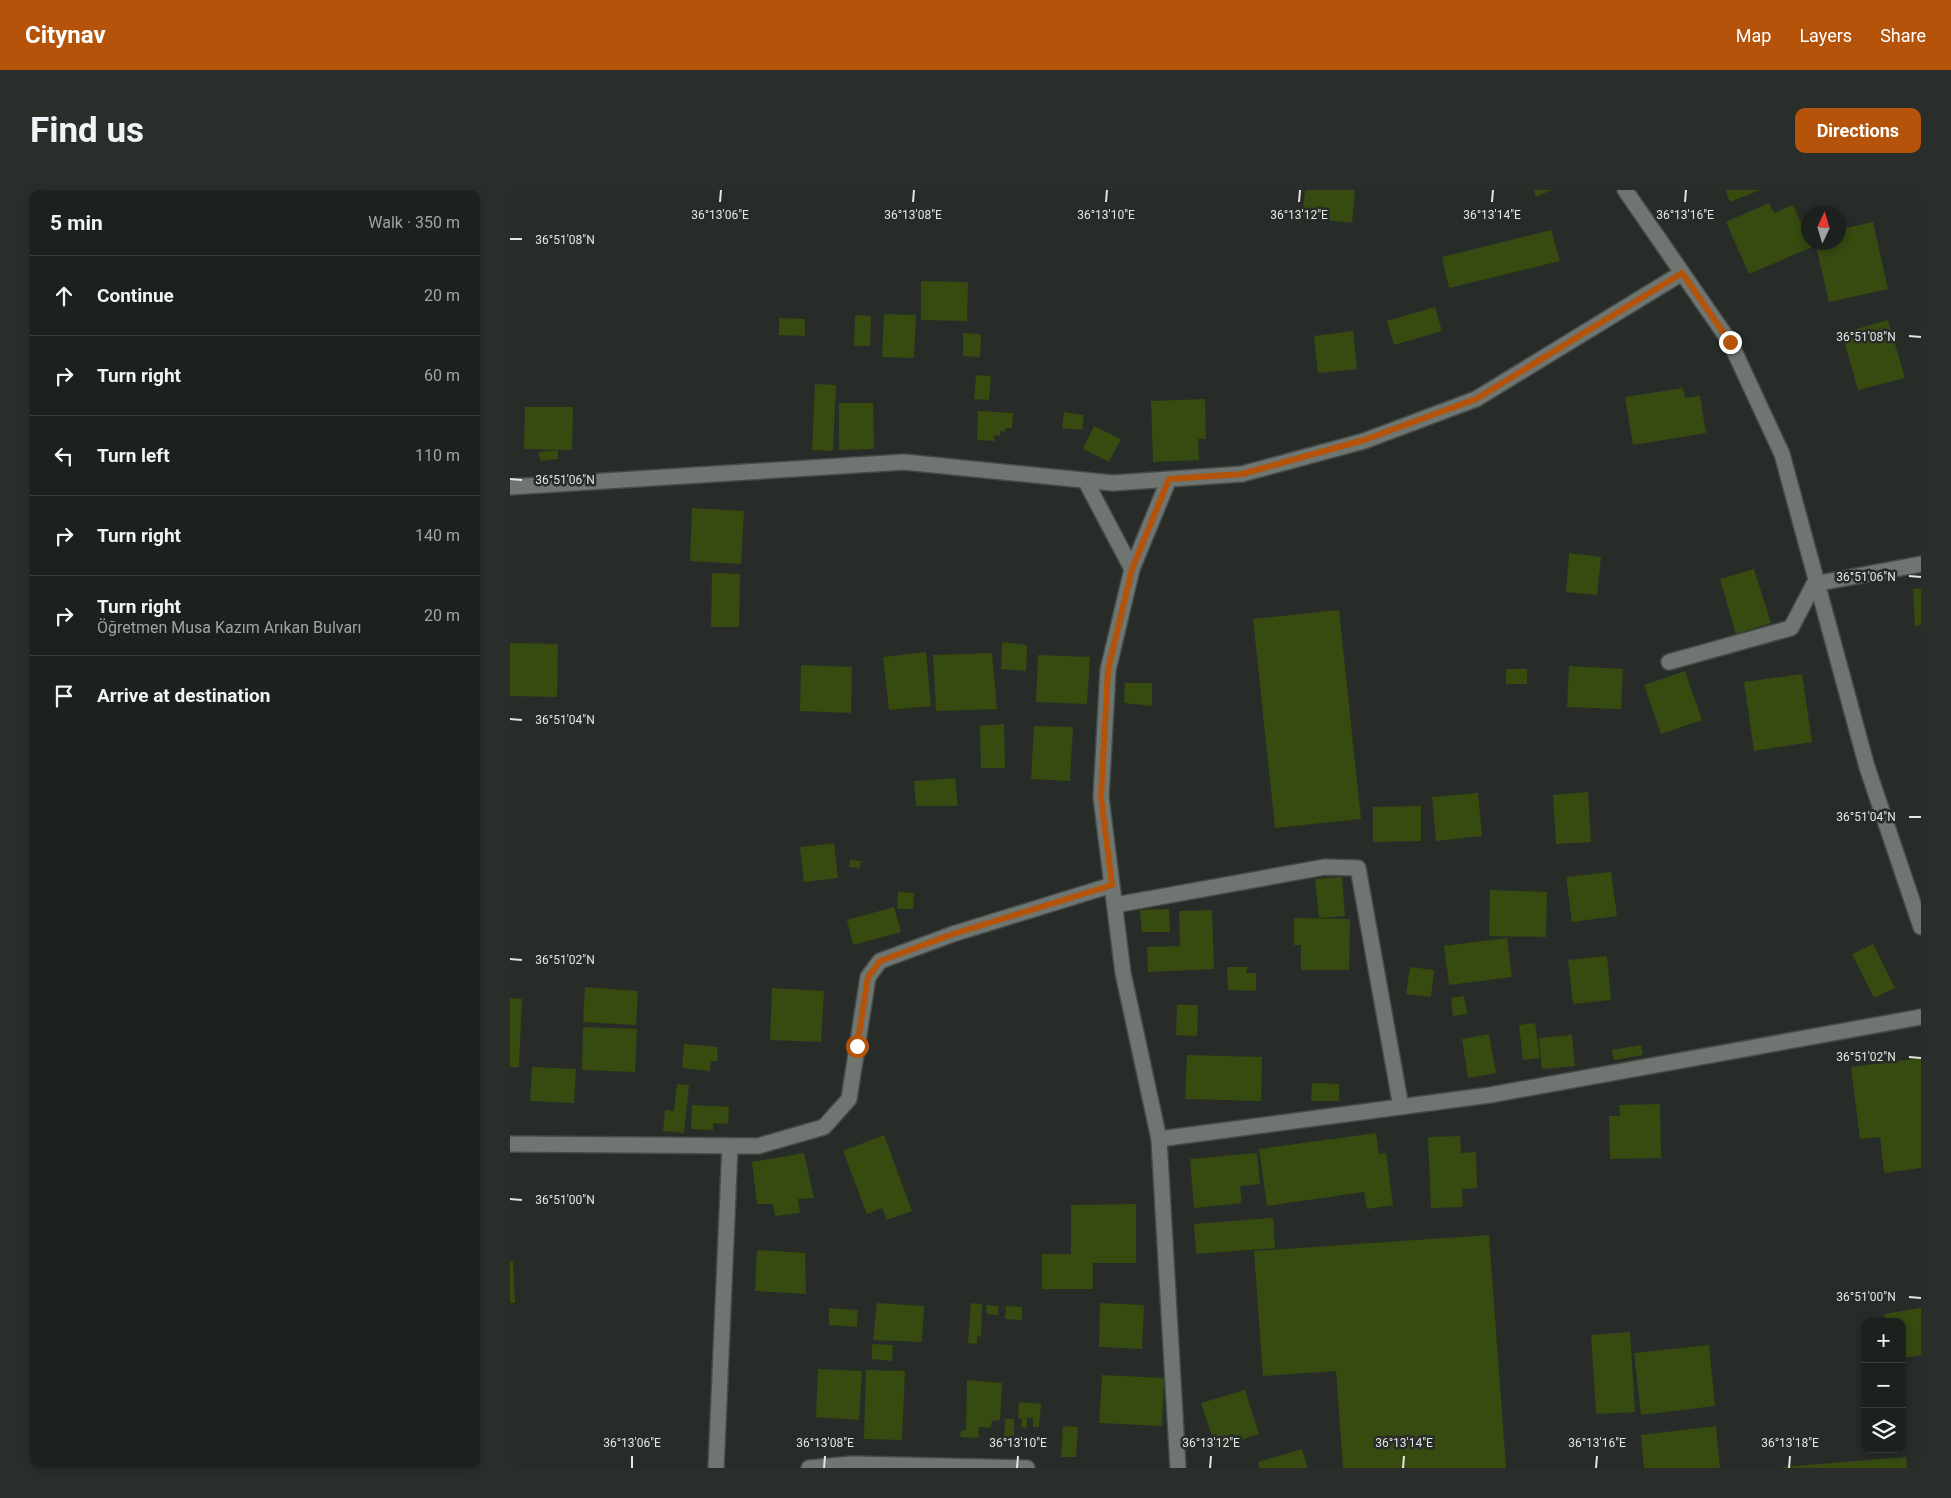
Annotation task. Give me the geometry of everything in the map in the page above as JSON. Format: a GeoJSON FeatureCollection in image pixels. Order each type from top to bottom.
{"type":"FeatureCollection","features":[{"type":"Feature","properties":{"kind":"street"},"geometry":{"type":"LineString","coordinates":[[1625,190],[1730,342],[1782,454],[1867,767],[1921,927]]}},
{"type":"Feature","properties":{"kind":"street"},"geometry":{"type":"LineString","coordinates":[[510,487],[904,462],[1113,483],[1242,474],[1364,440],[1476,399],[1682,273]]}},
{"type":"Feature","properties":{"kind":"street"},"geometry":{"type":"LineString","coordinates":[[1169,479],[1132,569],[1108,670],[1101,797],[1123,974],[1159,1139],[1178,1468]]}},
{"type":"Feature","properties":{"kind":"street"},"geometry":{"type":"LineString","coordinates":[[1085,480],[1132,569]]}},
{"type":"Feature","properties":{"kind":"street"},"geometry":{"type":"LineString","coordinates":[[1669,662],[1791,628],[1814,584],[1921,564]]}},
{"type":"Feature","properties":{"kind":"street"},"geometry":{"type":"LineString","coordinates":[[1115,905],[1325,867],[1358,868],[1401,1107]]}},
{"type":"Feature","properties":{"kind":"street"},"geometry":{"type":"LineString","coordinates":[[510,1144],[758,1146],[824,1127],[849,1099],[868,977],[880,961],[953,934],[1112,885]]}},
{"type":"Feature","properties":{"kind":"street"},"geometry":{"type":"LineString","coordinates":[[1159,1139],[1490,1095],[1921,1017]]}},
{"type":"Feature","properties":{"kind":"street"},"geometry":{"type":"LineString","coordinates":[[716,1468],[730,1146]]}},
{"type":"Feature","properties":{"kind":"street"},"geometry":{"type":"LineString","coordinates":[[810,1468],[852,1464],[1027,1468]]}},
{"type":"Feature","properties":{"kind":"building"},"geometry":{"type":"Polygon","coordinates":[[[1305,190],[1355,190],[1352,223],[1302,217],[1305,190]]]}},
{"type":"Feature","properties":{"kind":"building"},"geometry":{"type":"Polygon","coordinates":[[[1533,190],[1552,190],[1536,197],[1533,190]]]}},
{"type":"Feature","properties":{"kind":"building"},"geometry":{"type":"Polygon","coordinates":[[[1725,190],[1760,190],[1730,202],[1725,190]]]}},
{"type":"Feature","properties":{"kind":"building"},"geometry":{"type":"Polygon","coordinates":[[[1769,203],[1774,213],[1793,205],[1801,223],[1801,250],[1805,250],[1749,274],[1726,222],[1769,203]]]}},
{"type":"Feature","properties":{"kind":"building"},"geometry":{"type":"Polygon","coordinates":[[[1873,222],[1888,289],[1829,302],[1817,250],[1846,250],[1846,228],[1873,222]]]}},
{"type":"Feature","properties":{"kind":"building"},"geometry":{"type":"Polygon","coordinates":[[[1551,230],[1560,261],[1449,288],[1442,257],[1551,230]]]}},
{"type":"Feature","properties":{"kind":"building"},"geometry":{"type":"Polygon","coordinates":[[[921,281],[968,282],[967,321],[921,320],[921,281]]]}},
{"type":"Feature","properties":{"kind":"building"},"geometry":{"type":"Polygon","coordinates":[[[1435,307],[1442,331],[1394,345],[1387,321],[1435,307]]]}},
{"type":"Feature","properties":{"kind":"building"},"geometry":{"type":"Polygon","coordinates":[[[884,314],[916,315],[914,358],[882,357],[884,314]]]}},
{"type":"Feature","properties":{"kind":"building"},"geometry":{"type":"Polygon","coordinates":[[[855,315],[871,316],[870,346],[854,346],[855,315]]]}},
{"type":"Feature","properties":{"kind":"building"},"geometry":{"type":"Polygon","coordinates":[[[779,318],[805,319],[805,336],[779,335],[779,318]]]}},
{"type":"Feature","properties":{"kind":"building"},"geometry":{"type":"Polygon","coordinates":[[[1888,320],[1905,378],[1858,390],[1842,333],[1888,320]]]}},
{"type":"Feature","properties":{"kind":"building"},"geometry":{"type":"Polygon","coordinates":[[[1353,331],[1357,369],[1318,373],[1314,336],[1353,331]]]}},
{"type":"Feature","properties":{"kind":"building"},"geometry":{"type":"Polygon","coordinates":[[[963,333],[981,334],[980,357],[963,356],[963,333]]]}},
{"type":"Feature","properties":{"kind":"building"},"geometry":{"type":"Polygon","coordinates":[[[976,375],[991,376],[989,400],[974,399],[976,375]]]}},
{"type":"Feature","properties":{"kind":"building"},"geometry":{"type":"Polygon","coordinates":[[[815,384],[836,385],[833,451],[812,450],[815,384]]]}},
{"type":"Feature","properties":{"kind":"building"},"geometry":{"type":"Polygon","coordinates":[[[1683,388],[1685,398],[1700,396],[1706,433],[1633,445],[1625,397],[1683,388]]]}},
{"type":"Feature","properties":{"kind":"building"},"geometry":{"type":"Polygon","coordinates":[[[1205,399],[1206,439],[1198,439],[1199,460],[1153,462],[1151,401],[1205,399]]]}},
{"type":"Feature","properties":{"kind":"building"},"geometry":{"type":"Polygon","coordinates":[[[839,403],[873,403],[874,449],[839,450],[839,403]]]}},
{"type":"Feature","properties":{"kind":"building"},"geometry":{"type":"Polygon","coordinates":[[[525,407],[573,407],[572,450],[524,449],[525,407]]]}},
{"type":"Feature","properties":{"kind":"building"},"geometry":{"type":"Polygon","coordinates":[[[978,411],[1013,413],[1012,428],[1005,428],[1005,432],[1000,431],[1000,436],[994,435],[995,441],[977,440],[978,411]]]}},
{"type":"Feature","properties":{"kind":"building"},"geometry":{"type":"Polygon","coordinates":[[[1064,412],[1084,415],[1082,430],[1062,428],[1064,412]]]}},
{"type":"Feature","properties":{"kind":"building"},"geometry":{"type":"Polygon","coordinates":[[[1094,426],[1121,439],[1109,462],[1083,449],[1094,426]]]}},
{"type":"Feature","properties":{"kind":"building"},"geometry":{"type":"Polygon","coordinates":[[[558,450],[558,459],[540,461],[539,452],[558,450]]]}},
{"type":"Feature","properties":{"kind":"building"},"geometry":{"type":"Polygon","coordinates":[[[692,508],[744,511],[741,564],[690,561],[692,508]]]}},
{"type":"Feature","properties":{"kind":"building"},"geometry":{"type":"Polygon","coordinates":[[[1569,553],[1601,557],[1597,595],[1566,592],[1569,553]]]}},
{"type":"Feature","properties":{"kind":"building"},"geometry":{"type":"Polygon","coordinates":[[[1754,569],[1771,623],[1736,634],[1720,579],[1754,569]]]}},
{"type":"Feature","properties":{"kind":"building"},"geometry":{"type":"Polygon","coordinates":[[[712,573],[740,574],[739,627],[711,627],[712,573]]]}},
{"type":"Feature","properties":{"kind":"building"},"geometry":{"type":"Polygon","coordinates":[[[1913,589],[1921,589],[1921,625],[1915,626],[1913,589]]]}},
{"type":"Feature","properties":{"kind":"building"},"geometry":{"type":"Polygon","coordinates":[[[1339,610],[1361,819],[1275,828],[1253,619],[1339,610]]]}},
{"type":"Feature","properties":{"kind":"building"},"geometry":{"type":"Polygon","coordinates":[[[1002,642],[1027,645],[1026,671],[1001,669],[1002,642]]]}},
{"type":"Feature","properties":{"kind":"building"},"geometry":{"type":"Polygon","coordinates":[[[510,643],[558,644],[557,697],[510,696],[510,643]]]}},
{"type":"Feature","properties":{"kind":"building"},"geometry":{"type":"Polygon","coordinates":[[[926,652],[931,706],[889,710],[883,657],[926,652]]]}},
{"type":"Feature","properties":{"kind":"building"},"geometry":{"type":"Polygon","coordinates":[[[992,653],[997,709],[936,711],[933,655],[992,653]]]}},
{"type":"Feature","properties":{"kind":"building"},"geometry":{"type":"Polygon","coordinates":[[[1038,655],[1090,657],[1087,704],[1036,702],[1038,655]]]}},
{"type":"Feature","properties":{"kind":"building"},"geometry":{"type":"Polygon","coordinates":[[[801,665],[852,667],[851,713],[800,711],[801,665]]]}},
{"type":"Feature","properties":{"kind":"building"},"geometry":{"type":"Polygon","coordinates":[[[1569,666],[1623,669],[1621,709],[1567,707],[1569,666]]]}},
{"type":"Feature","properties":{"kind":"building"},"geometry":{"type":"Polygon","coordinates":[[[1506,669],[1527,669],[1527,684],[1506,684],[1506,669]]]}},
{"type":"Feature","properties":{"kind":"building"},"geometry":{"type":"Polygon","coordinates":[[[1685,671],[1702,720],[1661,734],[1644,685],[1685,671]]]}},
{"type":"Feature","properties":{"kind":"building"},"geometry":{"type":"Polygon","coordinates":[[[1802,674],[1812,742],[1754,751],[1744,682],[1802,674]]]}},
{"type":"Feature","properties":{"kind":"building"},"geometry":{"type":"Polygon","coordinates":[[[1125,683],[1152,683],[1152,706],[1124,703],[1125,683]]]}},
{"type":"Feature","properties":{"kind":"building"},"geometry":{"type":"Polygon","coordinates":[[[1004,724],[1005,768],[981,768],[980,726],[1004,724]]]}},
{"type":"Feature","properties":{"kind":"building"},"geometry":{"type":"Polygon","coordinates":[[[1034,726],[1073,727],[1070,781],[1031,779],[1034,726]]]}},
{"type":"Feature","properties":{"kind":"building"},"geometry":{"type":"Polygon","coordinates":[[[955,778],[958,806],[916,806],[914,781],[955,778]]]}},
{"type":"Feature","properties":{"kind":"building"},"geometry":{"type":"Polygon","coordinates":[[[1588,792],[1591,842],[1556,844],[1553,795],[1588,792]]]}},
{"type":"Feature","properties":{"kind":"building"},"geometry":{"type":"Polygon","coordinates":[[[1478,793],[1482,836],[1436,841],[1432,797],[1478,793]]]}},
{"type":"Feature","properties":{"kind":"building"},"geometry":{"type":"Polygon","coordinates":[[[1421,806],[1421,841],[1373,842],[1373,807],[1421,806]]]}},
{"type":"Feature","properties":{"kind":"building"},"geometry":{"type":"Polygon","coordinates":[[[834,843],[838,878],[804,882],[800,847],[834,843]]]}},
{"type":"Feature","properties":{"kind":"building"},"geometry":{"type":"Polygon","coordinates":[[[850,860],[861,861],[859,868],[849,867],[850,860]]]}},
{"type":"Feature","properties":{"kind":"building"},"geometry":{"type":"Polygon","coordinates":[[[1611,872],[1617,916],[1572,922],[1566,877],[1611,872]]]}},
{"type":"Feature","properties":{"kind":"building"},"geometry":{"type":"Polygon","coordinates":[[[1342,877],[1345,916],[1319,918],[1315,879],[1342,877]]]}},
{"type":"Feature","properties":{"kind":"building"},"geometry":{"type":"Polygon","coordinates":[[[1490,890],[1547,892],[1546,937],[1489,936],[1490,890]]]}},
{"type":"Feature","properties":{"kind":"building"},"geometry":{"type":"Polygon","coordinates":[[[898,892],[914,893],[913,909],[897,909],[898,892]]]}},
{"type":"Feature","properties":{"kind":"building"},"geometry":{"type":"Polygon","coordinates":[[[894,907],[901,932],[853,945],[847,920],[894,907]]]}},
{"type":"Feature","properties":{"kind":"building"},"geometry":{"type":"Polygon","coordinates":[[[1169,909],[1170,932],[1142,932],[1140,910],[1169,909]]]}},
{"type":"Feature","properties":{"kind":"building"},"geometry":{"type":"Polygon","coordinates":[[[1212,910],[1214,969],[1148,972],[1147,947],[1180,946],[1179,911],[1212,910]]]}},
{"type":"Feature","properties":{"kind":"building"},"geometry":{"type":"Polygon","coordinates":[[[1294,918],[1350,919],[1349,970],[1301,970],[1301,945],[1294,945],[1294,918]]]}},
{"type":"Feature","properties":{"kind":"building"},"geometry":{"type":"Polygon","coordinates":[[[1507,938],[1512,977],[1449,985],[1444,946],[1507,938]]]}},
{"type":"Feature","properties":{"kind":"building"},"geometry":{"type":"Polygon","coordinates":[[[1873,944],[1895,988],[1874,998],[1852,954],[1873,944]]]}},
{"type":"Feature","properties":{"kind":"building"},"geometry":{"type":"Polygon","coordinates":[[[1607,956],[1611,1000],[1573,1004],[1568,960],[1607,956]]]}},
{"type":"Feature","properties":{"kind":"building"},"geometry":{"type":"Polygon","coordinates":[[[1227,967],[1248,967],[1246,973],[1256,973],[1256,991],[1228,990],[1227,967]]]}},
{"type":"Feature","properties":{"kind":"building"},"geometry":{"type":"Polygon","coordinates":[[[1410,967],[1434,970],[1431,997],[1406,994],[1410,967]]]}},
{"type":"Feature","properties":{"kind":"building"},"geometry":{"type":"Polygon","coordinates":[[[585,987],[638,991],[636,1025],[583,1022],[585,987]]]}},
{"type":"Feature","properties":{"kind":"building"},"geometry":{"type":"Polygon","coordinates":[[[772,988],[824,991],[821,1042],[770,1040],[772,988]]]}},
{"type":"Feature","properties":{"kind":"building"},"geometry":{"type":"Polygon","coordinates":[[[1464,996],[1467,1014],[1453,1016],[1451,998],[1464,996]]]}},
{"type":"Feature","properties":{"kind":"building"},"geometry":{"type":"Polygon","coordinates":[[[510,998],[522,999],[519,1067],[510,1067],[510,998]]]}},
{"type":"Feature","properties":{"kind":"building"},"geometry":{"type":"Polygon","coordinates":[[[1177,1005],[1198,1005],[1197,1036],[1176,1035],[1177,1005]]]}},
{"type":"Feature","properties":{"kind":"building"},"geometry":{"type":"Polygon","coordinates":[[[1535,1023],[1540,1058],[1523,1060],[1519,1025],[1535,1023]]]}},
{"type":"Feature","properties":{"kind":"building"},"geometry":{"type":"Polygon","coordinates":[[[583,1027],[637,1029],[635,1072],[582,1070],[583,1027]]]}},
{"type":"Feature","properties":{"kind":"building"},"geometry":{"type":"Polygon","coordinates":[[[1489,1034],[1496,1073],[1468,1078],[1462,1039],[1489,1034]]]}},
{"type":"Feature","properties":{"kind":"building"},"geometry":{"type":"Polygon","coordinates":[[[1572,1035],[1575,1066],[1542,1069],[1539,1038],[1572,1035]]]}},
{"type":"Feature","properties":{"kind":"building"},"geometry":{"type":"Polygon","coordinates":[[[684,1044],[717,1047],[718,1061],[711,1061],[710,1071],[682,1068],[684,1044]]]}},
{"type":"Feature","properties":{"kind":"building"},"geometry":{"type":"Polygon","coordinates":[[[1641,1045],[1643,1055],[1614,1060],[1612,1050],[1641,1045]]]}},
{"type":"Feature","properties":{"kind":"building"},"geometry":{"type":"Polygon","coordinates":[[[1187,1055],[1262,1057],[1261,1101],[1185,1099],[1187,1055]]]}},
{"type":"Feature","properties":{"kind":"building"},"geometry":{"type":"Polygon","coordinates":[[[1921,1058],[1921,1168],[1884,1173],[1880,1137],[1860,1139],[1851,1067],[1921,1058]]]}},
{"type":"Feature","properties":{"kind":"building"},"geometry":{"type":"Polygon","coordinates":[[[532,1067],[576,1069],[574,1103],[530,1101],[532,1067]]]}},
{"type":"Feature","properties":{"kind":"building"},"geometry":{"type":"Polygon","coordinates":[[[1312,1083],[1339,1084],[1339,1101],[1311,1101],[1312,1083]]]}},
{"type":"Feature","properties":{"kind":"building"},"geometry":{"type":"Polygon","coordinates":[[[677,1084],[689,1085],[684,1133],[663,1131],[665,1110],[674,1111],[677,1084]]]}},
{"type":"Feature","properties":{"kind":"building"},"geometry":{"type":"Polygon","coordinates":[[[1660,1104],[1661,1158],[1610,1159],[1609,1116],[1620,1116],[1619,1105],[1660,1104]]]}},
{"type":"Feature","properties":{"kind":"building"},"geometry":{"type":"Polygon","coordinates":[[[692,1105],[729,1107],[728,1124],[713,1123],[713,1130],[691,1129],[692,1105]]]}},
{"type":"Feature","properties":{"kind":"building"},"geometry":{"type":"Polygon","coordinates":[[[1376,1133],[1379,1154],[1386,1153],[1393,1205],[1367,1209],[1364,1192],[1267,1206],[1259,1149],[1376,1133]]]}},
{"type":"Feature","properties":{"kind":"building"},"geometry":{"type":"Polygon","coordinates":[[[884,1135],[912,1211],[887,1220],[882,1208],[867,1214],[843,1151],[884,1135]]]}},
{"type":"Feature","properties":{"kind":"building"},"geometry":{"type":"Polygon","coordinates":[[[1460,1136],[1461,1153],[1476,1152],[1477,1188],[1462,1189],[1463,1207],[1431,1208],[1428,1137],[1460,1136]]]}},
{"type":"Feature","properties":{"kind":"building"},"geometry":{"type":"Polygon","coordinates":[[[804,1153],[814,1198],[798,1199],[800,1213],[775,1216],[773,1204],[757,1204],[752,1162],[804,1153]]]}},
{"type":"Feature","properties":{"kind":"building"},"geometry":{"type":"Polygon","coordinates":[[[1257,1153],[1260,1184],[1240,1186],[1242,1203],[1194,1208],[1190,1159],[1257,1153]]]}},
{"type":"Feature","properties":{"kind":"building"},"geometry":{"type":"Polygon","coordinates":[[[1136,1204],[1136,1263],[1093,1263],[1093,1289],[1042,1289],[1042,1254],[1071,1254],[1071,1205],[1136,1204]]]}},
{"type":"Feature","properties":{"kind":"building"},"geometry":{"type":"Polygon","coordinates":[[[1273,1218],[1275,1248],[1196,1254],[1194,1224],[1273,1218]]]}},
{"type":"Feature","properties":{"kind":"building"},"geometry":{"type":"Polygon","coordinates":[[[1489,1235],[1506,1468],[1343,1468],[1336,1371],[1263,1376],[1254,1251],[1489,1235]]]}},
{"type":"Feature","properties":{"kind":"building"},"geometry":{"type":"Polygon","coordinates":[[[757,1250],[805,1253],[806,1294],[755,1291],[757,1250]]]}},
{"type":"Feature","properties":{"kind":"building"},"geometry":{"type":"Polygon","coordinates":[[[510,1261],[513,1261],[515,1303],[510,1303],[510,1261]]]}},
{"type":"Feature","properties":{"kind":"building"},"geometry":{"type":"Polygon","coordinates":[[[877,1303],[924,1306],[922,1342],[873,1340],[877,1303]]]}},
{"type":"Feature","properties":{"kind":"building"},"geometry":{"type":"Polygon","coordinates":[[[971,1303],[982,1304],[981,1337],[977,1336],[977,1344],[968,1343],[971,1303]]]}},
{"type":"Feature","properties":{"kind":"building"},"geometry":{"type":"Polygon","coordinates":[[[1100,1303],[1144,1305],[1142,1349],[1099,1347],[1100,1303]]]}},
{"type":"Feature","properties":{"kind":"building"},"geometry":{"type":"Polygon","coordinates":[[[986,1305],[998,1306],[998,1315],[987,1314],[986,1305]]]}},
{"type":"Feature","properties":{"kind":"building"},"geometry":{"type":"Polygon","coordinates":[[[1006,1306],[1022,1307],[1022,1320],[1005,1319],[1006,1306]]]}},
{"type":"Feature","properties":{"kind":"building"},"geometry":{"type":"Polygon","coordinates":[[[829,1308],[858,1310],[857,1327],[829,1325],[829,1308]]]}},
{"type":"Feature","properties":{"kind":"building"},"geometry":{"type":"Polygon","coordinates":[[[1921,1308],[1921,1355],[1906,1357],[1906,1318],[1885,1318],[1884,1314],[1921,1308]]]}},
{"type":"Feature","properties":{"kind":"building"},"geometry":{"type":"Polygon","coordinates":[[[1630,1332],[1635,1412],[1596,1414],[1591,1335],[1630,1332]]]}},
{"type":"Feature","properties":{"kind":"building"},"geometry":{"type":"Polygon","coordinates":[[[872,1344],[893,1345],[892,1361],[872,1359],[872,1344]]]}},
{"type":"Feature","properties":{"kind":"building"},"geometry":{"type":"Polygon","coordinates":[[[1709,1345],[1715,1406],[1641,1415],[1634,1353],[1709,1345]]]}},
{"type":"Feature","properties":{"kind":"building"},"geometry":{"type":"Polygon","coordinates":[[[818,1369],[862,1371],[859,1420],[816,1417],[818,1369]]]}},
{"type":"Feature","properties":{"kind":"building"},"geometry":{"type":"Polygon","coordinates":[[[866,1370],[905,1371],[902,1440],[864,1439],[866,1370]]]}},
{"type":"Feature","properties":{"kind":"building"},"geometry":{"type":"Polygon","coordinates":[[[1102,1375],[1164,1378],[1162,1426],[1099,1423],[1102,1375]]]}},
{"type":"Feature","properties":{"kind":"building"},"geometry":{"type":"Polygon","coordinates":[[[967,1380],[1002,1383],[1000,1420],[992,1421],[991,1428],[979,1427],[978,1438],[960,1437],[961,1431],[966,1430],[967,1380]]]}},
{"type":"Feature","properties":{"kind":"building"},"geometry":{"type":"Polygon","coordinates":[[[1245,1390],[1259,1434],[1216,1448],[1201,1403],[1245,1390]]]}},
{"type":"Feature","properties":{"kind":"building"},"geometry":{"type":"Polygon","coordinates":[[[1019,1402],[1041,1404],[1039,1427],[1033,1427],[1033,1418],[1027,1418],[1027,1428],[1021,1427],[1022,1419],[1018,1418],[1019,1402]]]}},
{"type":"Feature","properties":{"kind":"building"},"geometry":{"type":"Polygon","coordinates":[[[1005,1419],[1014,1419],[1014,1441],[1004,1441],[1005,1419]]]}},
{"type":"Feature","properties":{"kind":"building"},"geometry":{"type":"Polygon","coordinates":[[[1063,1426],[1078,1427],[1076,1457],[1061,1457],[1063,1426]]]}},
{"type":"Feature","properties":{"kind":"building"},"geometry":{"type":"Polygon","coordinates":[[[1716,1426],[1720,1468],[1644,1468],[1641,1435],[1716,1426]]]}},
{"type":"Feature","properties":{"kind":"building"},"geometry":{"type":"Polygon","coordinates":[[[1302,1449],[1308,1468],[1260,1468],[1258,1462],[1302,1449]]]}},
{"type":"Feature","properties":{"kind":"building"},"geometry":{"type":"Polygon","coordinates":[[[1906,1457],[1907,1468],[1782,1467],[1906,1457]]]}},
{"type":"Feature","properties":{"kind":"route"},"geometry":{"type":"LineString","coordinates":[[857,1046],[868,977],[880,961],[953,934],[1112,885],[1101,797],[1108,670],[1132,569],[1169,479],[1242,474],[1364,440],[1476,399],[1682,273],[1730,342]]}}]}
